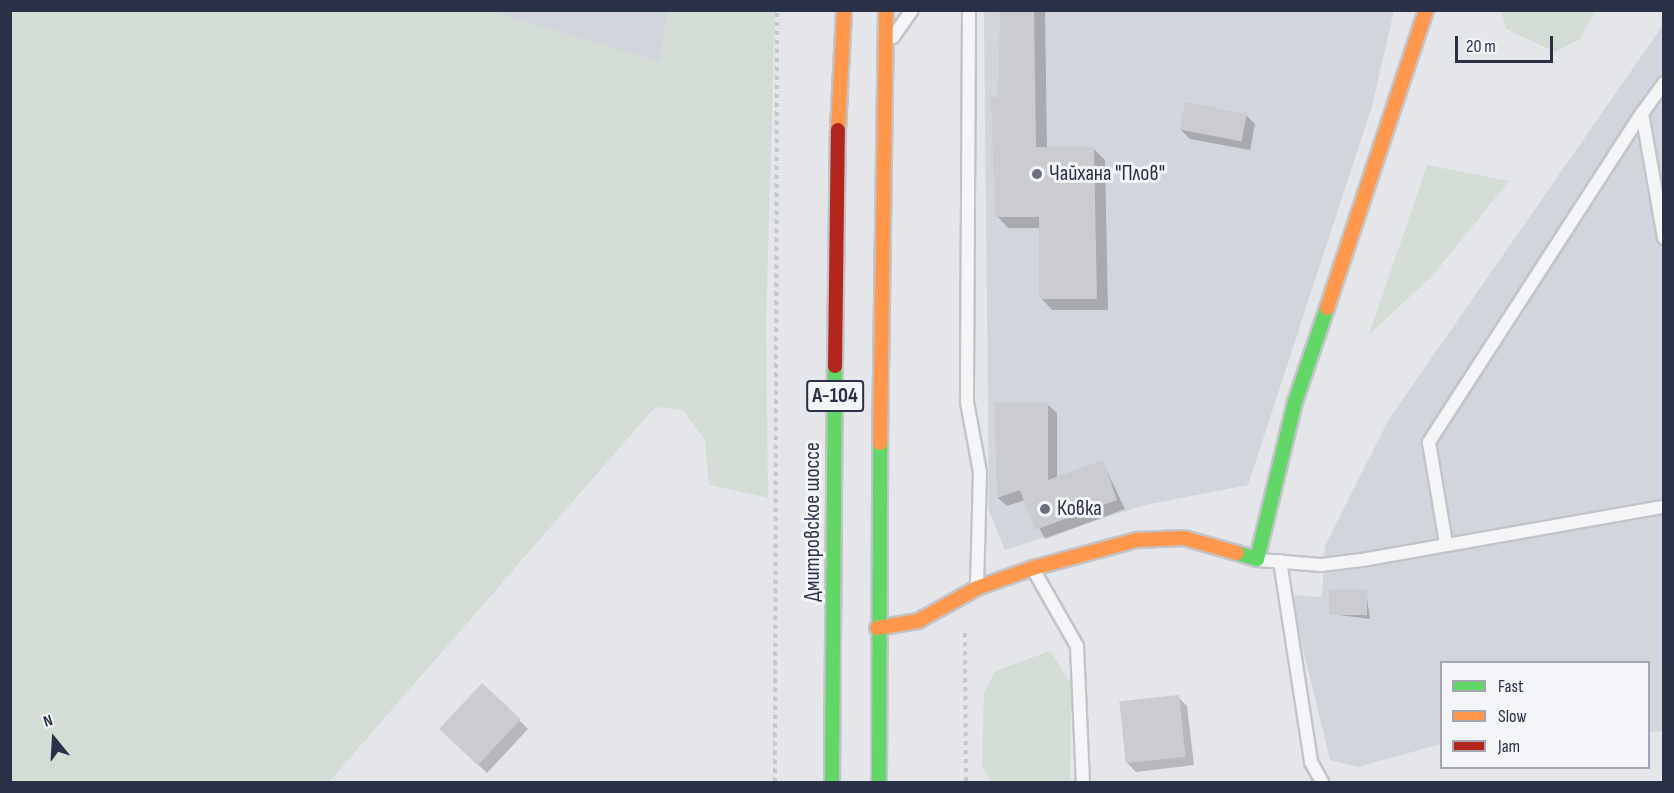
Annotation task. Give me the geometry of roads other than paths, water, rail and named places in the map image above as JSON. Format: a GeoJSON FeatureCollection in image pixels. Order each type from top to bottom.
{"type":"FeatureCollection","features":[{"type":"Feature","properties":{"kind":"main road","name":"Дмитровское шоссе"},"geometry":{"type":"LineString","coordinates":[[832,783],[836,176],[844,10]]}},
{"type":"Feature","properties":{"kind":"main road","name":"А-104"},"geometry":{"type":"LineString","coordinates":[[879,783],[877,628],[886,10]]}},
{"type":"Feature","properties":{"kind":"main road"},"geometry":{"type":"LineString","coordinates":[[877,628],[918,621],[970,591],[1033,568],[1137,540],[1184,538],[1257,559],[1295,402],[1426,10]]}},
{"type":"Feature","properties":{"kind":"lane"},"geometry":{"type":"LineString","coordinates":[[885,47],[912,10]]}},
{"type":"Feature","properties":{"kind":"lane"},"geometry":{"type":"LineString","coordinates":[[969,10],[967,402],[980,472],[970,591]]}},
{"type":"Feature","properties":{"kind":"lane"},"geometry":{"type":"LineString","coordinates":[[1446,543],[1429,442],[1642,113],[1664,83]]}},
{"type":"Feature","properties":{"kind":"lane"},"geometry":{"type":"LineString","coordinates":[[1642,113],[1664,238]]}},
{"type":"Feature","properties":{"kind":"lane"},"geometry":{"type":"LineString","coordinates":[[1257,559],[1362,560],[1446,543],[1664,507]]}},
{"type":"Feature","properties":{"kind":"lane"},"geometry":{"type":"LineString","coordinates":[[1280,561],[1311,762],[1322,783]]}},
{"type":"Feature","properties":{"kind":"lane"},"geometry":{"type":"LineString","coordinates":[[1033,568],[1077,646],[1083,783]]}},
{"type":"Feature","properties":{"kind":"place","name":"Чайхана \"Плов\""},"geometry":{"type":"Point","coordinates":[1037,174]}},
{"type":"Feature","properties":{"kind":"place","name":"Ковка"},"geometry":{"type":"Point","coordinates":[1045,509]}}]}
